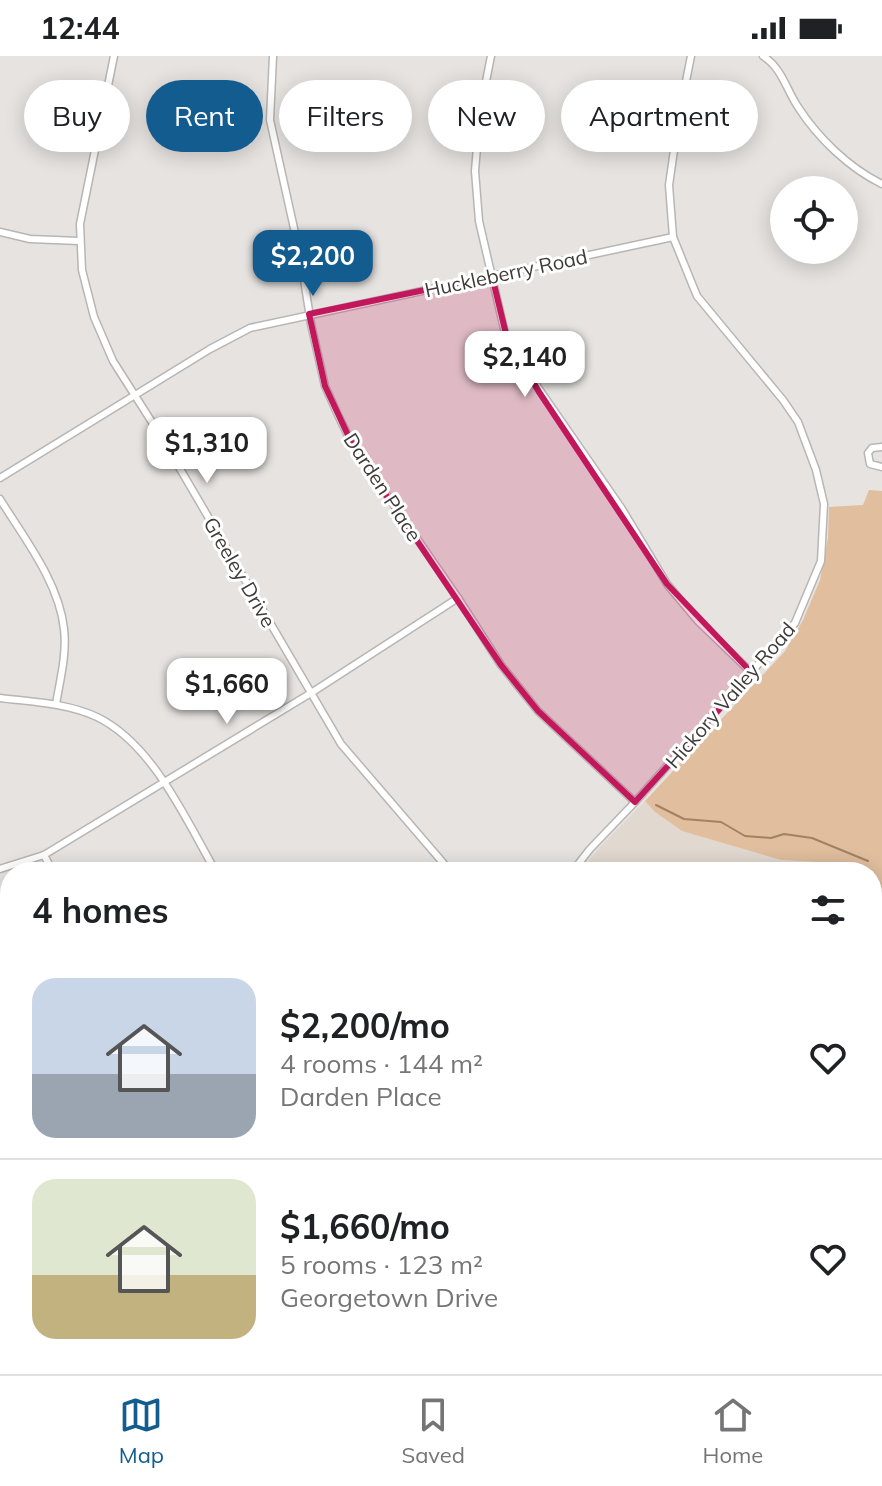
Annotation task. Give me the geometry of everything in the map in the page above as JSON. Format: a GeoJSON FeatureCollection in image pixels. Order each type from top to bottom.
{"type":"FeatureCollection","features":[{"type":"Feature","properties":{"kind":"street","name":"Greeley Drive"},"geometry":{"type":"LineString","coordinates":[[114,56],[86,186],[79,241],[82,270],[94,317],[113,361],[162,438],[341,744],[442,862]]}},
{"type":"Feature","properties":{"kind":"street","name":"Darden Place"},"geometry":{"type":"LineString","coordinates":[[273,56],[270,120],[301,260],[309,314],[325,386],[353,446],[458,598],[491,652],[538,711],[635,802]]}},
{"type":"Feature","properties":{"kind":"street"},"geometry":{"type":"LineString","coordinates":[[491,56],[480,112],[475,171],[479,221],[512,350],[622,509],[667,584],[698,621],[752,673]]}},
{"type":"Feature","properties":{"kind":"street","name":"Hickory Valley Road"},"geometry":{"type":"LineString","coordinates":[[580,862],[795,623],[814,581],[824,539],[824,504],[816,470],[798,422],[697,296],[673,237],[669,185],[691,56]]}},
{"type":"Feature","properties":{"kind":"street"},"geometry":{"type":"LineString","coordinates":[[763,56],[773,63],[798,108],[818,132],[852,165],[882,184]]}},
{"type":"Feature","properties":{"kind":"street"},"geometry":{"type":"LineString","coordinates":[[0,232],[30,239],[79,241]]}},
{"type":"Feature","properties":{"kind":"street","name":"Huckleberry Road"},"geometry":{"type":"LineString","coordinates":[[0,478],[133,395],[250,328],[673,237]]}},
{"type":"Feature","properties":{"kind":"street"},"geometry":{"type":"LineString","coordinates":[[882,447],[872,448],[868,453],[870,464],[882,467]]}},
{"type":"Feature","properties":{"kind":"street"},"geometry":{"type":"LineString","coordinates":[[0,499],[38,561],[60,609],[65,647],[56,704]]}},
{"type":"Feature","properties":{"kind":"street"},"geometry":{"type":"LineString","coordinates":[[22,862],[44,855],[163,784],[458,598]]}},
{"type":"Feature","properties":{"kind":"street"},"geometry":{"type":"LineString","coordinates":[[0,698],[56,704],[112,725],[143,754],[210,862]]}},
{"type":"Feature","properties":{"kind":"street"},"geometry":{"type":"LineString","coordinates":[[44,855],[48,862]]}},
{"type":"Feature","properties":{"kind":"highlighted area"},"geometry":{"type":"Polygon","coordinates":[[[492,276],[506,334],[539,392],[667,584],[752,673],[635,802],[538,711],[501,665],[353,446],[325,386],[309,314],[492,276]]]}},
{"type":"Feature","properties":{"kind":"shaded area"},"geometry":{"type":"Polygon","coordinates":[[[869,490],[882,491],[882,862],[781,860],[682,831],[645,801],[785,651],[803,620],[820,580],[828,538],[829,507],[863,505],[869,490]]]}},
{"type":"Feature","properties":{"kind":"shaded area"},"geometry":{"type":"Polygon","coordinates":[[[645,801],[682,831],[781,860],[814,862],[588,862],[645,801]]]}},
{"type":"Feature","properties":{"kind":"waterway"},"geometry":{"type":"LineString","coordinates":[[656,805],[684,819],[721,822],[745,836],[771,838],[784,834],[812,838],[868,861]]}}]}
